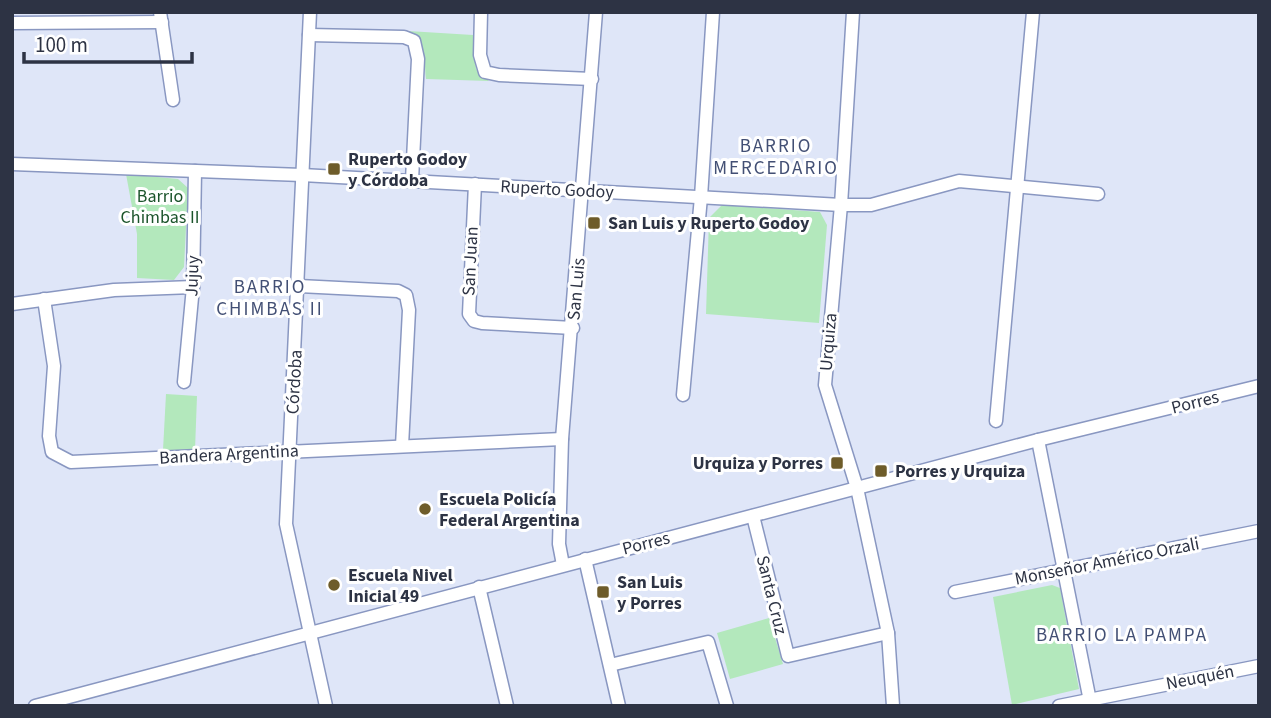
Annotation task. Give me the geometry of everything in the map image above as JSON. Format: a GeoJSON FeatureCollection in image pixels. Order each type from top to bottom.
{"type":"FeatureCollection","features":[{"type":"Feature","properties":{"kind":"street","name":"Córdoba"},"geometry":{"type":"LineString","coordinates":[[310,12],[299,286],[285,524],[326,706]]}},
{"type":"Feature","properties":{"kind":"street"},"geometry":{"type":"LineString","coordinates":[[481,12],[480,55],[485,72],[592,79]]}},
{"type":"Feature","properties":{"kind":"street","name":"San Luis"},"geometry":{"type":"LineString","coordinates":[[563,565],[559,544],[562,439],[584,191],[596,12]]}},
{"type":"Feature","properties":{"kind":"street"},"geometry":{"type":"LineString","coordinates":[[683,395],[701,197],[713,12]]}},
{"type":"Feature","properties":{"kind":"street","name":"Urquiza"},"geometry":{"type":"LineString","coordinates":[[853,12],[841,205],[825,384],[857,488],[888,633],[893,706]]}},
{"type":"Feature","properties":{"kind":"street"},"geometry":{"type":"LineString","coordinates":[[996,421],[1033,12]]}},
{"type":"Feature","properties":{"kind":"street"},"geometry":{"type":"LineString","coordinates":[[12,23],[161,17],[173,100]]}},
{"type":"Feature","properties":{"kind":"street"},"geometry":{"type":"LineString","coordinates":[[309,35],[404,37],[414,41],[418,59],[412,180]]}},
{"type":"Feature","properties":{"kind":"street","name":"Ruperto Godoy"},"geometry":{"type":"LineString","coordinates":[[12,164],[412,180],[841,205],[871,205],[959,181],[1098,194]]}},
{"type":"Feature","properties":{"kind":"street","name":"Jujuy"},"geometry":{"type":"LineString","coordinates":[[184,382],[192,287],[195,170]]}},
{"type":"Feature","properties":{"kind":"street","name":"San Juan"},"geometry":{"type":"LineString","coordinates":[[475,184],[469,314],[474,321],[482,323],[573,327]]}},
{"type":"Feature","properties":{"kind":"street"},"geometry":{"type":"LineString","coordinates":[[299,286],[398,291],[405,295],[409,310],[402,446]]}},
{"type":"Feature","properties":{"kind":"street"},"geometry":{"type":"LineString","coordinates":[[12,304],[114,290],[192,287]]}},
{"type":"Feature","properties":{"kind":"street","name":"Bandera Argentina"},"geometry":{"type":"LineString","coordinates":[[44,299],[54,366],[49,436],[52,452],[60,459],[71,462],[562,439]]}},
{"type":"Feature","properties":{"kind":"street","name":"Porres"},"geometry":{"type":"LineString","coordinates":[[35,706],[309,631],[1038,440],[1259,386]]}},
{"type":"Feature","properties":{"kind":"street"},"geometry":{"type":"LineString","coordinates":[[1038,440],[1091,703]]}},
{"type":"Feature","properties":{"kind":"street","name":"Santa Cruz"},"geometry":{"type":"LineString","coordinates":[[753,516],[788,656],[888,633]]}},
{"type":"Feature","properties":{"kind":"street","name":"Monseñor Américo Orzali"},"geometry":{"type":"LineString","coordinates":[[955,592],[1259,531]]}},
{"type":"Feature","properties":{"kind":"street"},"geometry":{"type":"LineString","coordinates":[[585,559],[610,665],[615,705]]}},
{"type":"Feature","properties":{"kind":"street"},"geometry":{"type":"LineString","coordinates":[[479,587],[507,706]]}},
{"type":"Feature","properties":{"kind":"street"},"geometry":{"type":"LineString","coordinates":[[610,665],[704,640],[712,646],[727,706]]}},
{"type":"Feature","properties":{"kind":"street","name":"Neuquén"},"geometry":{"type":"LineString","coordinates":[[1059,706],[1091,703],[1259,666]]}},
{"type":"Feature","properties":{"kind":"green space"},"geometry":{"type":"Polygon","coordinates":[[[408,31],[473,35],[476,69],[489,81],[426,79],[422,47],[408,31]]]}},
{"type":"Feature","properties":{"kind":"green space","name":"Barrio Chimbas II"},"geometry":{"type":"Polygon","coordinates":[[[126,174],[178,179],[188,188],[184,267],[174,280],[137,278],[137,234],[126,174]]]}},
{"type":"Feature","properties":{"kind":"green space"},"geometry":{"type":"Polygon","coordinates":[[[722,205],[820,212],[827,225],[819,323],[706,314],[709,218],[722,205]]]}},
{"type":"Feature","properties":{"kind":"green space"},"geometry":{"type":"Polygon","coordinates":[[[166,394],[197,396],[195,450],[163,450],[166,394]]]}},
{"type":"Feature","properties":{"kind":"green space"},"geometry":{"type":"Polygon","coordinates":[[[1052,585],[1060,588],[1079,689],[1012,705],[993,597],[1052,585]]]}},
{"type":"Feature","properties":{"kind":"green space"},"geometry":{"type":"Polygon","coordinates":[[[769,618],[783,664],[730,679],[717,633],[769,618]]]}},
{"type":"Feature","properties":{"kind":"place","name":"Ruperto Godoy y Córdoba"},"geometry":{"type":"Point","coordinates":[334,169]}},
{"type":"Feature","properties":{"kind":"place","name":"San Luis y Ruperto Godoy"},"geometry":{"type":"Point","coordinates":[594,223]}},
{"type":"Feature","properties":{"kind":"place","name":"Urquiza y Porres"},"geometry":{"type":"Point","coordinates":[837,463]}},
{"type":"Feature","properties":{"kind":"place","name":"Porres y Urquiza"},"geometry":{"type":"Point","coordinates":[881,471]}},
{"type":"Feature","properties":{"kind":"place","name":"Escuela Policía Federal Argentina"},"geometry":{"type":"Point","coordinates":[425,509]}},
{"type":"Feature","properties":{"kind":"place","name":"Escuela Nivel Inicial 49"},"geometry":{"type":"Point","coordinates":[334,585]}},
{"type":"Feature","properties":{"kind":"place","name":"San Luis y Porres"},"geometry":{"type":"Point","coordinates":[603,592]}},
{"type":"Feature","properties":{"kind":"district","name":"BARRIO MERCEDARIO"},"geometry":{"type":"Point","coordinates":[776,156]}},
{"type":"Feature","properties":{"kind":"district","name":"BARRIO CHIMBAS II"},"geometry":{"type":"Point","coordinates":[270,297]}},
{"type":"Feature","properties":{"kind":"district","name":"BARRIO LA PAMPA"},"geometry":{"type":"Point","coordinates":[1122,634]}}]}
